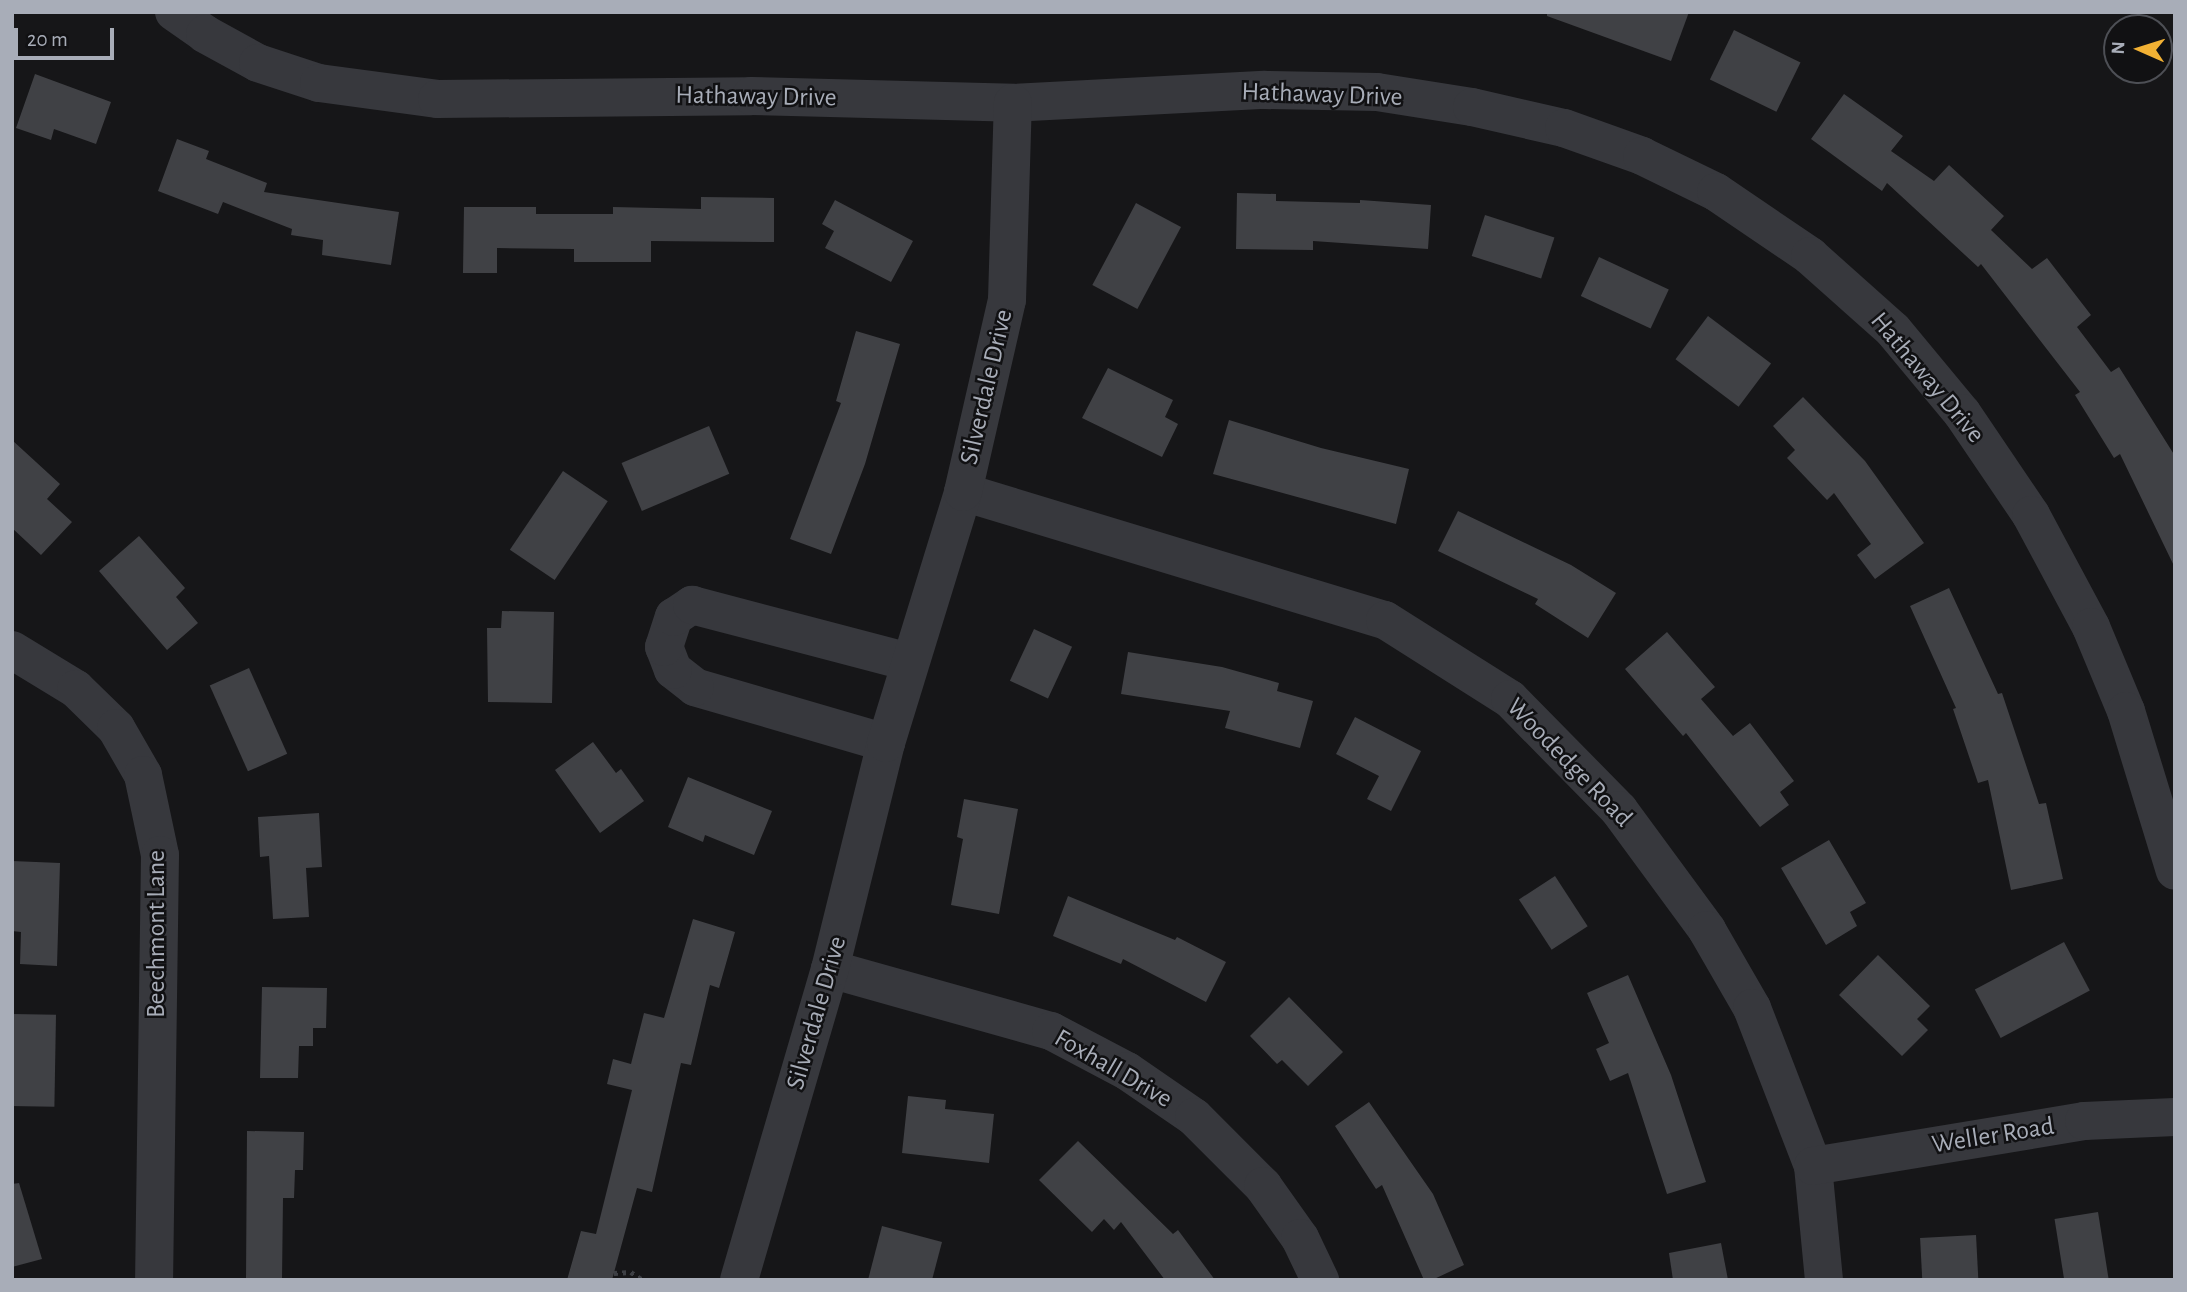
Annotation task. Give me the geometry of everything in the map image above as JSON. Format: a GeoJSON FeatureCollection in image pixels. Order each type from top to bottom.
{"type":"FeatureCollection","features":[{"type":"Feature","properties":{"kind":"street","name":"Hathaway Drive"},"geometry":{"type":"LineString","coordinates":[[174,12],[205,34],[271,67],[319,83],[437,99],[751,96],[1013,103],[1265,90],[1377,92],[1472,107],[1564,128],[1642,156],[1716,192],[1810,256],[1893,330],[1978,436],[2031,515],[2091,627],[2126,711],[2175,871]]}},
{"type":"Feature","properties":{"kind":"street","name":"Silverdale Drive"},"geometry":{"type":"LineString","coordinates":[[739,1280],[830,969],[910,662],[963,492],[1007,300],[1013,103]]}},
{"type":"Feature","properties":{"kind":"street","name":"Woodedge Road"},"geometry":{"type":"LineString","coordinates":[[963,492],[1385,620],[1510,699],[1619,810],[1707,930],[1752,1008],[1813,1166],[1824,1280]]}},
{"type":"Feature","properties":{"kind":"street"},"geometry":{"type":"LineString","coordinates":[[887,743],[695,687],[673,670],[664,647],[674,617],[692,605],[910,662]]}},
{"type":"Feature","properties":{"kind":"street","name":"Beechmont Lane"},"geometry":{"type":"LineString","coordinates":[[12,650],[75,689],[116,728],[143,775],[160,855],[154,1280]]}},
{"type":"Feature","properties":{"kind":"street","name":"Foxhall Drive"},"geometry":{"type":"LineString","coordinates":[[830,969],[1051,1031],[1127,1071],[1194,1117],[1263,1186],[1300,1238],[1320,1280]]}},
{"type":"Feature","properties":{"kind":"street","name":"Weller Road"},"geometry":{"type":"LineString","coordinates":[[1813,1166],[2084,1121],[2175,1116]]}},
{"type":"Feature","properties":{"kind":"path"},"geometry":{"type":"LineString","coordinates":[[614,1273],[631,1272],[643,1280]]}},
{"type":"Feature","properties":{"kind":"building"},"geometry":{"type":"Polygon","coordinates":[[[1547,12],[1689,12],[1671,61],[1547,16],[1547,12]]]}},
{"type":"Feature","properties":{"kind":"building"},"geometry":{"type":"Polygon","coordinates":[[[1734,30],[1801,62],[1776,112],[1710,79],[1734,30]]]}},
{"type":"Feature","properties":{"kind":"building"},"geometry":{"type":"Polygon","coordinates":[[[35,74],[111,102],[96,144],[54,129],[51,140],[16,128],[35,74]]]}},
{"type":"Feature","properties":{"kind":"building"},"geometry":{"type":"Polygon","coordinates":[[[1844,94],[1903,136],[1891,151],[1934,181],[1949,165],[2004,216],[1991,230],[2032,269],[2047,258],[2091,315],[2077,327],[2111,372],[2119,367],[2175,456],[2175,568],[2120,454],[2114,458],[2075,395],[2080,392],[1981,264],[1978,267],[1887,183],[1882,191],[1811,139],[1844,94]]]}},
{"type":"Feature","properties":{"kind":"building"},"geometry":{"type":"Polygon","coordinates":[[[177,139],[209,151],[206,159],[267,183],[264,192],[399,212],[391,265],[322,255],[323,240],[291,235],[292,229],[223,202],[218,214],[158,191],[177,139]]]}},
{"type":"Feature","properties":{"kind":"building"},"geometry":{"type":"Polygon","coordinates":[[[1237,193],[1276,194],[1276,201],[1360,203],[1360,200],[1431,205],[1428,249],[1313,241],[1313,250],[1236,249],[1237,193]]]}},
{"type":"Feature","properties":{"kind":"building"},"geometry":{"type":"Polygon","coordinates":[[[701,197],[774,198],[774,242],[651,241],[651,262],[574,262],[574,249],[497,248],[497,273],[463,273],[464,207],[536,207],[536,214],[613,214],[613,207],[701,209],[701,197]]]}},
{"type":"Feature","properties":{"kind":"building"},"geometry":{"type":"Polygon","coordinates":[[[835,200],[913,241],[891,282],[825,248],[834,231],[822,224],[835,200]]]}},
{"type":"Feature","properties":{"kind":"building"},"geometry":{"type":"Polygon","coordinates":[[[1136,203],[1181,227],[1137,309],[1092,285],[1136,203]]]}},
{"type":"Feature","properties":{"kind":"building"},"geometry":{"type":"Polygon","coordinates":[[[1485,215],[1554,238],[1541,278],[1472,256],[1485,215]]]}},
{"type":"Feature","properties":{"kind":"building"},"geometry":{"type":"Polygon","coordinates":[[[1599,257],[1669,290],[1651,329],[1581,296],[1599,257]]]}},
{"type":"Feature","properties":{"kind":"building"},"geometry":{"type":"Polygon","coordinates":[[[1708,316],[1771,364],[1739,407],[1676,359],[1708,316]]]}},
{"type":"Feature","properties":{"kind":"building"},"geometry":{"type":"Polygon","coordinates":[[[856,331],[900,344],[865,464],[831,554],[790,539],[841,403],[836,401],[856,331]]]}},
{"type":"Feature","properties":{"kind":"building"},"geometry":{"type":"Polygon","coordinates":[[[1108,368],[1173,400],[1165,417],[1178,424],[1162,457],[1082,418],[1108,368]]]}},
{"type":"Feature","properties":{"kind":"building"},"geometry":{"type":"Polygon","coordinates":[[[1803,397],[1865,461],[1924,543],[1875,579],[1857,555],[1871,544],[1834,493],[1827,500],[1787,458],[1795,450],[1773,426],[1803,397]]]}},
{"type":"Feature","properties":{"kind":"building"},"geometry":{"type":"Polygon","coordinates":[[[1229,420],[1321,448],[1409,469],[1396,524],[1213,474],[1229,420]]]}},
{"type":"Feature","properties":{"kind":"building"},"geometry":{"type":"Polygon","coordinates":[[[709,426],[729,474],[642,511],[622,463],[709,426]]]}},
{"type":"Feature","properties":{"kind":"building"},"geometry":{"type":"Polygon","coordinates":[[[12,440],[60,484],[47,499],[72,522],[41,555],[12,528],[12,440]]]}},
{"type":"Feature","properties":{"kind":"building"},"geometry":{"type":"Polygon","coordinates":[[[563,471],[608,501],[555,580],[510,550],[563,471]]]}},
{"type":"Feature","properties":{"kind":"building"},"geometry":{"type":"Polygon","coordinates":[[[1458,511],[1571,565],[1616,593],[1588,638],[1535,604],[1538,599],[1438,551],[1458,511]]]}},
{"type":"Feature","properties":{"kind":"building"},"geometry":{"type":"Polygon","coordinates":[[[139,536],[185,588],[176,597],[198,623],[167,650],[99,571],[139,536]]]}},
{"type":"Feature","properties":{"kind":"building"},"geometry":{"type":"Polygon","coordinates":[[[1949,588],[1998,694],[2002,693],[2039,804],[2046,803],[2063,879],[2011,890],[1988,780],[1978,783],[1953,709],[1956,708],[1910,606],[1949,588]]]}},
{"type":"Feature","properties":{"kind":"building"},"geometry":{"type":"Polygon","coordinates":[[[502,611],[554,612],[552,703],[488,702],[487,628],[501,628],[502,611]]]}},
{"type":"Feature","properties":{"kind":"building"},"geometry":{"type":"Polygon","coordinates":[[[1034,629],[1072,647],[1048,698],[1010,681],[1034,629]]]}},
{"type":"Feature","properties":{"kind":"building"},"geometry":{"type":"Polygon","coordinates":[[[1667,632],[1715,687],[1701,699],[1733,736],[1750,723],[1794,781],[1780,792],[1789,805],[1760,827],[1686,733],[1683,736],[1625,669],[1667,632]]]}},
{"type":"Feature","properties":{"kind":"building"},"geometry":{"type":"Polygon","coordinates":[[[1128,652],[1222,667],[1279,683],[1277,691],[1313,701],[1300,748],[1225,728],[1230,711],[1121,694],[1128,652]]]}},
{"type":"Feature","properties":{"kind":"building"},"geometry":{"type":"Polygon","coordinates":[[[249,668],[287,754],[248,771],[210,685],[249,668]]]}},
{"type":"Feature","properties":{"kind":"building"},"geometry":{"type":"Polygon","coordinates":[[[1355,717],[1421,751],[1391,811],[1367,799],[1379,776],[1336,754],[1355,717]]]}},
{"type":"Feature","properties":{"kind":"building"},"geometry":{"type":"Polygon","coordinates":[[[593,742],[616,773],[621,769],[644,801],[600,833],[555,770],[593,742]]]}},
{"type":"Feature","properties":{"kind":"building"},"geometry":{"type":"Polygon","coordinates":[[[688,777],[772,811],[754,855],[705,835],[703,842],[668,827],[688,777]]]}},
{"type":"Feature","properties":{"kind":"building"},"geometry":{"type":"Polygon","coordinates":[[[964,799],[1018,809],[999,914],[951,905],[963,839],[957,837],[964,799]]]}},
{"type":"Feature","properties":{"kind":"building"},"geometry":{"type":"Polygon","coordinates":[[[319,813],[322,867],[306,868],[309,917],[273,919],[269,856],[260,857],[258,817],[319,813]]]}},
{"type":"Feature","properties":{"kind":"building"},"geometry":{"type":"Polygon","coordinates":[[[1829,840],[1866,903],[1850,912],[1857,926],[1826,945],[1781,868],[1829,840]]]}},
{"type":"Feature","properties":{"kind":"building"},"geometry":{"type":"Polygon","coordinates":[[[12,861],[60,863],[57,966],[20,964],[21,932],[12,931],[12,861]]]}},
{"type":"Feature","properties":{"kind":"building"},"geometry":{"type":"Polygon","coordinates":[[[1555,876],[1588,926],[1552,950],[1519,899],[1555,876]]]}},
{"type":"Feature","properties":{"kind":"building"},"geometry":{"type":"Polygon","coordinates":[[[1068,896],[1175,940],[1177,937],[1226,962],[1206,1002],[1123,959],[1121,964],[1053,936],[1068,896]]]}},
{"type":"Feature","properties":{"kind":"building"},"geometry":{"type":"Polygon","coordinates":[[[693,919],[735,932],[719,988],[710,985],[691,1065],[681,1063],[652,1192],[637,1188],[612,1280],[567,1280],[581,1231],[596,1234],[632,1090],[607,1084],[613,1059],[631,1064],[644,1013],[664,1018],[693,919]]]}},
{"type":"Feature","properties":{"kind":"building"},"geometry":{"type":"Polygon","coordinates":[[[2064,942],[2090,991],[2001,1038],[1975,989],[2064,942]]]}},
{"type":"Feature","properties":{"kind":"building"},"geometry":{"type":"Polygon","coordinates":[[[1878,955],[1930,1006],[1917,1019],[1928,1030],[1902,1056],[1839,995],[1878,955]]]}},
{"type":"Feature","properties":{"kind":"building"},"geometry":{"type":"Polygon","coordinates":[[[1628,975],[1671,1075],[1706,1182],[1667,1194],[1628,1073],[1610,1081],[1596,1049],[1609,1043],[1587,993],[1628,975]]]}},
{"type":"Feature","properties":{"kind":"building"},"geometry":{"type":"Polygon","coordinates":[[[262,987],[327,988],[326,1028],[313,1028],[313,1046],[299,1046],[298,1078],[260,1078],[262,987]]]}},
{"type":"Feature","properties":{"kind":"building"},"geometry":{"type":"Polygon","coordinates":[[[1289,997],[1343,1052],[1308,1086],[1282,1060],[1277,1064],[1250,1036],[1289,997]]]}},
{"type":"Feature","properties":{"kind":"building"},"geometry":{"type":"Polygon","coordinates":[[[12,1014],[56,1015],[54,1107],[12,1106],[12,1014]]]}},
{"type":"Feature","properties":{"kind":"building"},"geometry":{"type":"Polygon","coordinates":[[[908,1096],[946,1100],[945,1109],[994,1114],[989,1163],[902,1153],[908,1096]]]}},
{"type":"Feature","properties":{"kind":"building"},"geometry":{"type":"Polygon","coordinates":[[[1369,1102],[1433,1194],[1464,1265],[1432,1280],[1424,1280],[1382,1185],[1376,1189],[1335,1126],[1369,1102]]]}},
{"type":"Feature","properties":{"kind":"building"},"geometry":{"type":"Polygon","coordinates":[[[247,1131],[304,1132],[303,1170],[295,1170],[294,1198],[283,1198],[282,1280],[246,1280],[247,1131]]]}},
{"type":"Feature","properties":{"kind":"building"},"geometry":{"type":"Polygon","coordinates":[[[1078,1141],[1173,1234],[1178,1230],[1215,1280],[1165,1280],[1121,1222],[1114,1230],[1104,1219],[1092,1232],[1039,1180],[1078,1141]]]}},
{"type":"Feature","properties":{"kind":"building"},"geometry":{"type":"Polygon","coordinates":[[[19,1183],[42,1259],[12,1267],[12,1184],[19,1183]]]}},
{"type":"Feature","properties":{"kind":"building"},"geometry":{"type":"Polygon","coordinates":[[[2098,1212],[2109,1280],[2064,1280],[2055,1219],[2098,1212]]]}},
{"type":"Feature","properties":{"kind":"building"},"geometry":{"type":"Polygon","coordinates":[[[882,1226],[942,1242],[932,1280],[868,1280],[882,1226]]]}},
{"type":"Feature","properties":{"kind":"building"},"geometry":{"type":"Polygon","coordinates":[[[1976,1235],[1978,1280],[1922,1280],[1920,1238],[1976,1235]]]}},
{"type":"Feature","properties":{"kind":"building"},"geometry":{"type":"Polygon","coordinates":[[[1721,1243],[1728,1280],[1673,1280],[1669,1253],[1721,1243]]]}}]}
